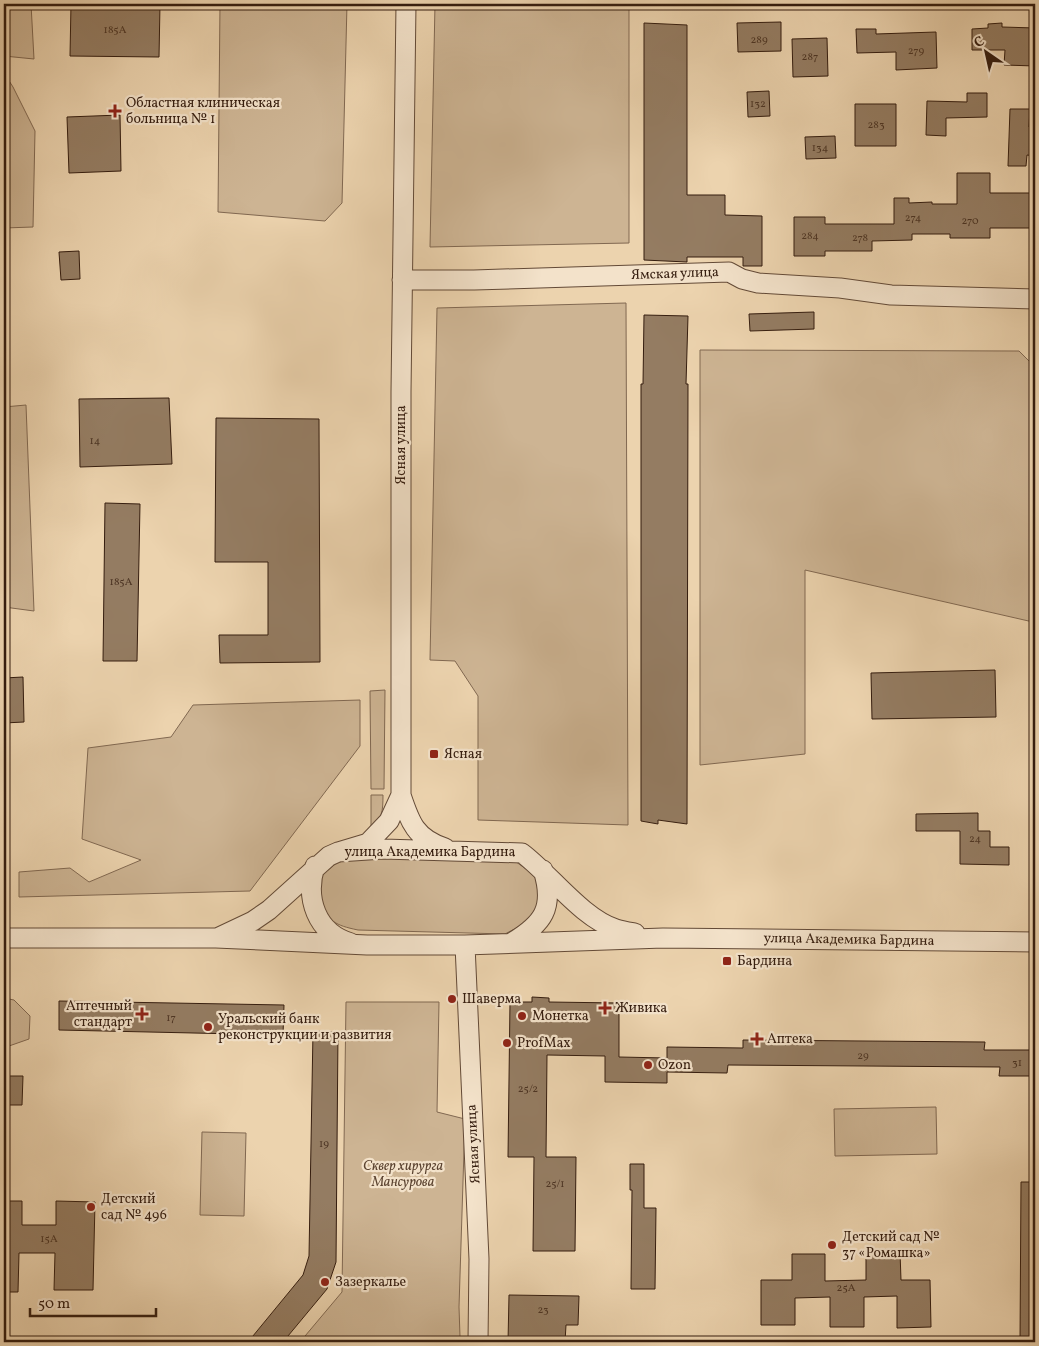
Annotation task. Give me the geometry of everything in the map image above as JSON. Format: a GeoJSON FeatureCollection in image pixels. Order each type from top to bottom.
{"type":"FeatureCollection","features":[{"type":"Feature","properties":{"kind":"street","name":"Ясная улица"},"geometry":{"type":"LineString","coordinates":[[338,852],[368,843],[390,822],[401,795],[402,280],[406,4]]}},
{"type":"Feature","properties":{"kind":"street","name":"Ямская улица"},"geometry":{"type":"LineString","coordinates":[[402,280],[483,280],[729,272],[742,279],[758,282],[840,288],[891,296],[1035,299]]}},
{"type":"Feature","properties":{"kind":"street"},"geometry":{"type":"LineString","coordinates":[[401,795],[413,826],[421,836],[432,844],[458,852]]}},
{"type":"Feature","properties":{"kind":"street","name":"улица Академика Бардина"},"geometry":{"type":"LineString","coordinates":[[216,938],[253,921],[269,910],[315,866],[329,856],[338,852],[383,849],[522,853],[543,870],[576,902],[604,924],[616,929],[662,938]]}},
{"type":"Feature","properties":{"kind":"street","name":"улица Академика Бардина"},"geometry":{"type":"LineString","coordinates":[[315,866],[311,884],[311,900],[315,913],[327,928],[342,940],[357,944]]}},
{"type":"Feature","properties":{"kind":"street"},"geometry":{"type":"LineString","coordinates":[[511,944],[527,934],[538,923],[546,909],[547,883],[543,870]]}},
{"type":"Feature","properties":{"kind":"street","name":"улица Академика Бардина"},"geometry":{"type":"LineString","coordinates":[[4,938],[216,938],[357,944],[465,945],[662,938],[1035,942]]}},
{"type":"Feature","properties":{"kind":"street","name":"Ясная улица"},"geometry":{"type":"LineString","coordinates":[[465,945],[479,1259],[478,1342]]}},
{"type":"Feature","properties":{"kind":"green space"},"geometry":{"type":"Polygon","coordinates":[[[4,4],[31,4],[34,59],[4,56],[4,4]]]}},
{"type":"Feature","properties":{"kind":"green space"},"geometry":{"type":"Polygon","coordinates":[[[220,4],[347,4],[342,203],[325,221],[218,212],[220,4]]]}},
{"type":"Feature","properties":{"kind":"green space"},"geometry":{"type":"Polygon","coordinates":[[[435,4],[629,4],[629,243],[430,247],[435,4]]]}},
{"type":"Feature","properties":{"kind":"green space"},"geometry":{"type":"Polygon","coordinates":[[[4,73],[35,131],[33,227],[4,228],[4,73]]]}},
{"type":"Feature","properties":{"kind":"green space"},"geometry":{"type":"Polygon","coordinates":[[[626,303],[628,825],[478,820],[478,696],[455,661],[430,660],[437,308],[626,303]]]}},
{"type":"Feature","properties":{"kind":"green space"},"geometry":{"type":"Polygon","coordinates":[[[700,350],[1019,351],[1033,365],[1035,371],[1035,565],[1033,622],[805,570],[805,754],[700,765],[700,350]]]}},
{"type":"Feature","properties":{"kind":"green space"},"geometry":{"type":"Polygon","coordinates":[[[26,405],[34,611],[4,607],[4,407],[26,405]]]}},
{"type":"Feature","properties":{"kind":"green space"},"geometry":{"type":"Polygon","coordinates":[[[385,690],[384,789],[371,789],[370,691],[385,690]]]}},
{"type":"Feature","properties":{"kind":"green space"},"geometry":{"type":"Polygon","coordinates":[[[360,700],[360,746],[250,891],[19,897],[19,872],[70,868],[89,882],[141,860],[82,839],[88,748],[171,737],[193,705],[360,700]]]}},
{"type":"Feature","properties":{"kind":"green space"},"geometry":{"type":"Polygon","coordinates":[[[371,795],[383,795],[383,806],[378,822],[371,830],[371,795]]]}},
{"type":"Feature","properties":{"kind":"green space"},"geometry":{"type":"Polygon","coordinates":[[[351,857],[515,861],[532,874],[538,882],[539,900],[530,917],[521,925],[505,934],[358,930],[334,922],[317,902],[322,875],[334,865],[351,857]]]}},
{"type":"Feature","properties":{"kind":"green space"},"geometry":{"type":"Polygon","coordinates":[[[4,998],[14,1000],[30,1016],[29,1039],[9,1046],[4,1046],[4,998]]]}},
{"type":"Feature","properties":{"kind":"green space","name":"Сквер хирурга Мансурова"},"geometry":{"type":"Polygon","coordinates":[[[346,1002],[439,1002],[437,1112],[465,1119],[459,1307],[460,1337],[458,1342],[300,1342],[342,1292],[346,1002]]]}},
{"type":"Feature","properties":{"kind":"green space"},"geometry":{"type":"Polygon","coordinates":[[[936,1107],[937,1154],[835,1156],[834,1109],[936,1107]]]}},
{"type":"Feature","properties":{"kind":"green space"},"geometry":{"type":"Polygon","coordinates":[[[202,1132],[246,1133],[244,1216],[200,1215],[202,1132]]]}},
{"type":"Feature","properties":{"kind":"building"},"geometry":{"type":"Polygon","coordinates":[[[71,4],[160,4],[159,57],[70,56],[71,4]]]}},
{"type":"Feature","properties":{"kind":"building"},"geometry":{"type":"Polygon","coordinates":[[[781,22],[781,51],[738,52],[737,23],[781,22]]]}},
{"type":"Feature","properties":{"kind":"building"},"geometry":{"type":"Polygon","coordinates":[[[644,23],[687,25],[687,195],[725,195],[725,215],[762,216],[762,266],[743,266],[743,257],[687,257],[687,262],[644,260],[644,23]]]}},
{"type":"Feature","properties":{"kind":"building"},"geometry":{"type":"Polygon","coordinates":[[[1002,23],[1002,27],[1035,28],[1035,66],[1004,65],[1005,50],[972,50],[972,29],[988,28],[988,24],[1002,23]]]}},
{"type":"Feature","properties":{"kind":"building"},"geometry":{"type":"Polygon","coordinates":[[[856,29],[876,29],[876,34],[936,32],[937,68],[896,70],[896,52],[857,53],[856,29]]]}},
{"type":"Feature","properties":{"kind":"building"},"geometry":{"type":"Polygon","coordinates":[[[827,38],[828,76],[793,77],[792,39],[827,38]]]}},
{"type":"Feature","properties":{"kind":"building"},"geometry":{"type":"Polygon","coordinates":[[[769,91],[770,116],[748,117],[747,92],[769,91]]]}},
{"type":"Feature","properties":{"kind":"building"},"geometry":{"type":"Polygon","coordinates":[[[967,93],[987,93],[987,117],[946,118],[946,136],[926,135],[927,101],[967,102],[967,93]]]}},
{"type":"Feature","properties":{"kind":"building"},"geometry":{"type":"Polygon","coordinates":[[[855,104],[896,104],[896,146],[855,146],[855,104]]]}},
{"type":"Feature","properties":{"kind":"building"},"geometry":{"type":"Polygon","coordinates":[[[1010,109],[1030,109],[1029,127],[1035,127],[1035,156],[1027,155],[1026,166],[1008,166],[1010,109]]]}},
{"type":"Feature","properties":{"kind":"building"},"geometry":{"type":"Polygon","coordinates":[[[120,115],[121,171],[69,173],[67,117],[120,115]]]}},
{"type":"Feature","properties":{"kind":"building"},"geometry":{"type":"Polygon","coordinates":[[[835,136],[836,158],[806,159],[805,137],[835,136]]]}},
{"type":"Feature","properties":{"kind":"building"},"geometry":{"type":"Polygon","coordinates":[[[957,173],[990,173],[990,193],[1034,193],[1034,228],[990,228],[990,238],[950,238],[950,234],[912,234],[912,240],[872,241],[872,251],[825,251],[825,256],[794,256],[794,217],[825,217],[825,224],[894,224],[894,198],[909,198],[909,203],[957,204],[957,173]]]}},
{"type":"Feature","properties":{"kind":"building"},"geometry":{"type":"Polygon","coordinates":[[[79,251],[80,279],[61,280],[59,252],[79,251]]]}},
{"type":"Feature","properties":{"kind":"building"},"geometry":{"type":"Polygon","coordinates":[[[814,312],[814,329],[750,331],[749,314],[814,312]]]}},
{"type":"Feature","properties":{"kind":"building"},"geometry":{"type":"Polygon","coordinates":[[[644,315],[688,316],[686,384],[688,384],[687,824],[658,820],[658,824],[641,821],[641,384],[643,384],[644,315]]]}},
{"type":"Feature","properties":{"kind":"building"},"geometry":{"type":"Polygon","coordinates":[[[169,398],[172,464],[80,467],[79,399],[169,398]]]}},
{"type":"Feature","properties":{"kind":"building"},"geometry":{"type":"Polygon","coordinates":[[[216,418],[319,419],[320,662],[220,663],[219,635],[268,635],[268,562],[215,562],[216,418]]]}},
{"type":"Feature","properties":{"kind":"building"},"geometry":{"type":"Polygon","coordinates":[[[105,503],[140,504],[137,661],[103,661],[105,503]]]}},
{"type":"Feature","properties":{"kind":"building"},"geometry":{"type":"Polygon","coordinates":[[[995,670],[996,717],[872,719],[871,673],[995,670]]]}},
{"type":"Feature","properties":{"kind":"building"},"geometry":{"type":"Polygon","coordinates":[[[23,677],[24,722],[4,723],[4,678],[23,677]]]}},
{"type":"Feature","properties":{"kind":"building"},"geometry":{"type":"Polygon","coordinates":[[[978,813],[978,831],[990,831],[990,847],[1009,847],[1009,865],[960,864],[960,831],[916,831],[916,814],[978,813]]]}},
{"type":"Feature","properties":{"kind":"building"},"geometry":{"type":"Polygon","coordinates":[[[532,997],[549,998],[549,1002],[619,1003],[619,1057],[667,1058],[667,1047],[743,1048],[743,1040],[985,1042],[984,1050],[1035,1050],[1035,1076],[999,1076],[1000,1067],[728,1065],[727,1073],[667,1072],[667,1083],[605,1082],[605,1056],[547,1055],[546,1157],[576,1157],[575,1251],[533,1251],[534,1157],[508,1157],[510,1002],[532,1002],[532,997]]]}},
{"type":"Feature","properties":{"kind":"building"},"geometry":{"type":"Polygon","coordinates":[[[59,1001],[284,1005],[283,1035],[59,1030],[59,1001]]]}},
{"type":"Feature","properties":{"kind":"building"},"geometry":{"type":"Polygon","coordinates":[[[313,1031],[338,1032],[336,1262],[327,1289],[283,1342],[248,1342],[303,1275],[309,1256],[313,1031]]]}},
{"type":"Feature","properties":{"kind":"building"},"geometry":{"type":"Polygon","coordinates":[[[4,1076],[23,1076],[22,1105],[4,1105],[4,1076]]]}},
{"type":"Feature","properties":{"kind":"building"},"geometry":{"type":"Polygon","coordinates":[[[630,1164],[644,1164],[644,1208],[656,1208],[655,1289],[631,1289],[632,1190],[630,1190],[630,1164]]]}},
{"type":"Feature","properties":{"kind":"building"},"geometry":{"type":"Polygon","coordinates":[[[1021,1182],[1035,1182],[1035,1342],[1020,1342],[1021,1182]]]}},
{"type":"Feature","properties":{"kind":"building"},"geometry":{"type":"Polygon","coordinates":[[[4,1201],[22,1201],[22,1225],[56,1225],[56,1201],[95,1202],[93,1290],[54,1290],[55,1253],[19,1253],[18,1292],[4,1292],[4,1201]]]}},
{"type":"Feature","properties":{"kind":"building"},"geometry":{"type":"Polygon","coordinates":[[[900,1252],[901,1280],[930,1280],[931,1327],[897,1328],[897,1296],[864,1297],[864,1327],[830,1327],[830,1297],[795,1298],[795,1325],[761,1325],[761,1280],[792,1280],[792,1254],[825,1254],[825,1281],[866,1280],[866,1253],[900,1252]]]}},
{"type":"Feature","properties":{"kind":"building"},"geometry":{"type":"Polygon","coordinates":[[[509,1295],[579,1296],[578,1325],[566,1325],[565,1342],[508,1342],[509,1295]]]}},
{"type":"Feature","properties":{"kind":"place","name":"Областная клиническая больница № 1"},"geometry":{"type":"Point","coordinates":[115,111]}},
{"type":"Feature","properties":{"kind":"place","name":"Ясная"},"geometry":{"type":"Point","coordinates":[434,754]}},
{"type":"Feature","properties":{"kind":"place","name":"Бардина"},"geometry":{"type":"Point","coordinates":[727,961]}},
{"type":"Feature","properties":{"kind":"place","name":"Шаверма"},"geometry":{"type":"Point","coordinates":[452,999]}},
{"type":"Feature","properties":{"kind":"place","name":"Живика"},"geometry":{"type":"Point","coordinates":[605,1008]}},
{"type":"Feature","properties":{"kind":"place","name":"Аптечный стандарт"},"geometry":{"type":"Point","coordinates":[142,1014]}},
{"type":"Feature","properties":{"kind":"place","name":"Монетка"},"geometry":{"type":"Point","coordinates":[522,1016]}},
{"type":"Feature","properties":{"kind":"place","name":"Уральский банк реконструкции и развития"},"geometry":{"type":"Point","coordinates":[208,1027]}},
{"type":"Feature","properties":{"kind":"place","name":"Аптека"},"geometry":{"type":"Point","coordinates":[757,1039]}},
{"type":"Feature","properties":{"kind":"place","name":"ProfMax"},"geometry":{"type":"Point","coordinates":[507,1043]}},
{"type":"Feature","properties":{"kind":"place","name":"Ozon"},"geometry":{"type":"Point","coordinates":[648,1065]}},
{"type":"Feature","properties":{"kind":"place","name":"Детский сад № 496"},"geometry":{"type":"Point","coordinates":[91,1207]}},
{"type":"Feature","properties":{"kind":"place","name":"Детский сад № 37 «Ромашка»"},"geometry":{"type":"Point","coordinates":[832,1245]}},
{"type":"Feature","properties":{"kind":"place","name":"Зазеркалье"},"geometry":{"type":"Point","coordinates":[325,1282]}}]}
